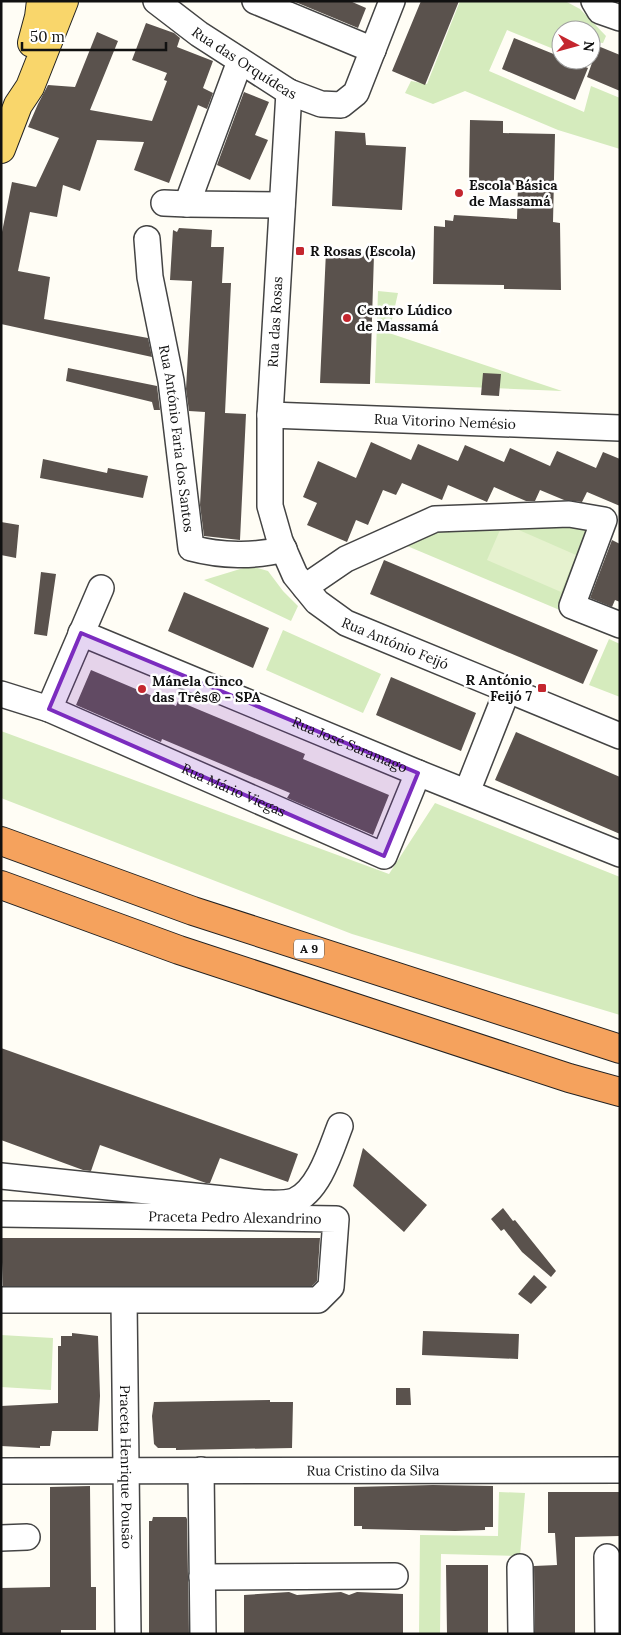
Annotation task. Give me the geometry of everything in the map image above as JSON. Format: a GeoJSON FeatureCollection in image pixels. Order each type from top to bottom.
{"type":"FeatureCollection","features":[{"type":"Feature","properties":{"kind":"highway","name":"A 9"},"geometry":{"type":"LineString","coordinates":[[1,841],[203,914],[620,1049]]}},
{"type":"Feature","properties":{"kind":"highway"},"geometry":{"type":"LineString","coordinates":[[1,885],[179,950],[569,1078],[620,1092]]}},
{"type":"Feature","properties":{"kind":"main road"},"geometry":{"type":"LineString","coordinates":[[1,149],[18,105],[30,87],[64,1]]}},
{"type":"Feature","properties":{"kind":"main road"},"geometry":{"type":"LineString","coordinates":[[18,105],[20,81],[39,14]]}},
{"type":"Feature","properties":{"kind":"street"},"geometry":{"type":"LineString","coordinates":[[24,1],[39,14]]}},
{"type":"Feature","properties":{"kind":"street","name":"Rua das Orquídeas"},"geometry":{"type":"LineString","coordinates":[[156,1],[199,34],[288,92],[321,104],[341,105],[356,92],[373,50]]}},
{"type":"Feature","properties":{"kind":"street"},"geometry":{"type":"LineString","coordinates":[[255,1],[373,50],[391,2]]}},
{"type":"Feature","properties":{"kind":"street"},"geometry":{"type":"LineString","coordinates":[[594,1],[600,11],[620,18]]}},
{"type":"Feature","properties":{"kind":"street"},"geometry":{"type":"LineString","coordinates":[[240,61],[175,204],[282,205]]}},
{"type":"Feature","properties":{"kind":"street","name":"Rua das Rosas"},"geometry":{"type":"LineString","coordinates":[[284,549],[270,506],[270,415],[288,92]]}},
{"type":"Feature","properties":{"kind":"street","name":"Rua António Faria dos Santos"},"geometry":{"type":"LineString","coordinates":[[147,239],[150,277],[171,381],[191,548],[204,551],[261,555],[284,549]]}},
{"type":"Feature","properties":{"kind":"street","name":"Rua Vitorino Nemésio"},"geometry":{"type":"LineString","coordinates":[[270,415],[620,428]]}},
{"type":"Feature","properties":{"kind":"street"},"geometry":{"type":"LineString","coordinates":[[305,587],[346,560],[435,519],[569,514],[612,519],[572,606],[620,625]]}},
{"type":"Feature","properties":{"kind":"street","name":"Rua António Feijó"},"geometry":{"type":"LineString","coordinates":[[284,549],[295,575],[317,602],[346,624],[620,736]]}},
{"type":"Feature","properties":{"kind":"street"},"geometry":{"type":"LineString","coordinates":[[49,709],[101,588]]}},
{"type":"Feature","properties":{"kind":"street","name":"Rua José Saramago"},"geometry":{"type":"LineString","coordinates":[[81,633],[418,773],[620,854]]}},
{"type":"Feature","properties":{"kind":"street"},"geometry":{"type":"LineString","coordinates":[[466,792],[507,690]]}},
{"type":"Feature","properties":{"kind":"street","name":"Rua Mário Viegas"},"geometry":{"type":"LineString","coordinates":[[1,694],[49,709],[384,856],[418,773]]}},
{"type":"Feature","properties":{"kind":"street"},"geometry":{"type":"LineString","coordinates":[[1,1176],[263,1203],[294,1201],[314,1184],[327,1160],[340,1126]]}},
{"type":"Feature","properties":{"kind":"street","name":"Praceta Pedro Alexandrino"},"geometry":{"type":"LineString","coordinates":[[1,1214],[336,1219],[331,1287],[318,1300],[1,1300]]}},
{"type":"Feature","properties":{"kind":"street","name":"Praceta Henrique Pousão"},"geometry":{"type":"LineString","coordinates":[[124,1301],[128,1634]]}},
{"type":"Feature","properties":{"kind":"street"},"geometry":{"type":"LineString","coordinates":[[201,1470],[203,1634]]}},
{"type":"Feature","properties":{"kind":"street","name":"Rua Cristino da Silva"},"geometry":{"type":"LineString","coordinates":[[1,1471],[620,1470]]}},
{"type":"Feature","properties":{"kind":"street"},"geometry":{"type":"LineString","coordinates":[[1,1538],[27,1537]]}},
{"type":"Feature","properties":{"kind":"street"},"geometry":{"type":"LineString","coordinates":[[607,1557],[608,1634]]}},
{"type":"Feature","properties":{"kind":"street"},"geometry":{"type":"LineString","coordinates":[[520,1567],[521,1634]]}},
{"type":"Feature","properties":{"kind":"street"},"geometry":{"type":"LineString","coordinates":[[202,1577],[395,1576]]}},
{"type":"Feature","properties":{"kind":"highlighted area"},"geometry":{"type":"Polygon","coordinates":[[[81,633],[418,773],[384,856],[49,709],[81,633]]]}},
{"type":"Feature","properties":{"kind":"green space"},"geometry":{"type":"Polygon","coordinates":[[[460,1],[565,1],[580,9],[591,20],[551,20],[551,48],[507,30],[489,71],[584,112],[591,86],[620,98],[620,149],[558,130],[465,91],[433,104],[405,93],[411,81],[427,84],[460,1]]]}},
{"type":"Feature","properties":{"kind":"green space"},"geometry":{"type":"Polygon","coordinates":[[[601,31],[606,36],[603,43],[601,43],[601,31]]]}},
{"type":"Feature","properties":{"kind":"green space"},"geometry":{"type":"Polygon","coordinates":[[[378,291],[398,293],[389,333],[562,391],[375,383],[378,291]]]}},
{"type":"Feature","properties":{"kind":"green space"},"geometry":{"type":"Polygon","coordinates":[[[568,522],[594,528],[562,611],[400,543],[439,526],[568,522]]]}},
{"type":"Feature","properties":{"kind":"green space"},"geometry":{"type":"Polygon","coordinates":[[[503,523],[576,555],[561,592],[487,560],[503,523]]]}},
{"type":"Feature","properties":{"kind":"green space"},"geometry":{"type":"Polygon","coordinates":[[[250,566],[268,571],[283,591],[298,606],[291,621],[204,580],[250,566]]]}},
{"type":"Feature","properties":{"kind":"green space"},"geometry":{"type":"Polygon","coordinates":[[[283,630],[381,674],[363,713],[266,670],[283,630]]]}},
{"type":"Feature","properties":{"kind":"green space"},"geometry":{"type":"Polygon","coordinates":[[[609,639],[620,644],[620,697],[589,685],[609,639]]]}},
{"type":"Feature","properties":{"kind":"green space"},"geometry":{"type":"Polygon","coordinates":[[[1,731],[389,874],[435,803],[620,877],[620,1015],[352,934],[1,798],[1,731]]]}},
{"type":"Feature","properties":{"kind":"green space"},"geometry":{"type":"Polygon","coordinates":[[[1,1335],[53,1338],[51,1390],[1,1387],[1,1335]]]}},
{"type":"Feature","properties":{"kind":"green space"},"geometry":{"type":"Polygon","coordinates":[[[499,1492],[525,1493],[520,1556],[441,1554],[440,1634],[419,1634],[420,1535],[498,1536],[499,1492]]]}},
{"type":"Feature","properties":{"kind":"building"},"geometry":{"type":"Polygon","coordinates":[[[293,1],[350,1],[366,8],[358,28],[293,1]]]}},
{"type":"Feature","properties":{"kind":"building"},"geometry":{"type":"Polygon","coordinates":[[[421,1],[459,1],[425,85],[392,71],[421,1]]]}},
{"type":"Feature","properties":{"kind":"building"},"geometry":{"type":"Polygon","coordinates":[[[146,23],[174,33],[180,38],[177,47],[213,61],[203,88],[213,93],[207,109],[198,105],[169,183],[134,170],[144,142],[97,140],[80,191],[63,185],[57,217],[30,212],[18,271],[50,277],[44,319],[148,338],[152,357],[1,324],[1,237],[12,182],[36,187],[59,138],[28,127],[38,104],[48,85],[75,87],[97,32],[118,41],[90,110],[152,121],[167,81],[164,80],[167,73],[132,60],[146,23]]]}},
{"type":"Feature","properties":{"kind":"building"},"geometry":{"type":"Polygon","coordinates":[[[514,38],[551,53],[551,70],[587,70],[575,100],[502,69],[514,38]]]}},
{"type":"Feature","properties":{"kind":"building"},"geometry":{"type":"Polygon","coordinates":[[[601,47],[620,55],[620,91],[587,77],[589,70],[601,70],[601,47]]]}},
{"type":"Feature","properties":{"kind":"building"},"geometry":{"type":"Polygon","coordinates":[[[244,92],[269,102],[255,135],[268,140],[250,180],[217,165],[244,92]]]}},
{"type":"Feature","properties":{"kind":"building"},"geometry":{"type":"Polygon","coordinates":[[[470,120],[503,121],[503,133],[555,134],[553,222],[560,223],[561,290],[504,289],[504,285],[433,284],[434,226],[445,227],[445,220],[453,221],[454,215],[517,219],[518,185],[469,183],[470,120]]]}},
{"type":"Feature","properties":{"kind":"building"},"geometry":{"type":"Polygon","coordinates":[[[335,131],[365,133],[366,145],[406,147],[402,210],[332,206],[335,131]]]}},
{"type":"Feature","properties":{"kind":"building"},"geometry":{"type":"Polygon","coordinates":[[[179,228],[212,230],[211,247],[224,247],[222,283],[231,283],[225,413],[246,414],[240,540],[204,536],[200,505],[205,412],[189,411],[186,389],[192,281],[170,280],[173,230],[177,232],[179,228]]]}},
{"type":"Feature","properties":{"kind":"building","name":"Centro Lúdico de Massamá"},"geometry":{"type":"Polygon","coordinates":[[[326,251],[374,254],[370,384],[320,383],[326,251]]]}},
{"type":"Feature","properties":{"kind":"building"},"geometry":{"type":"Polygon","coordinates":[[[68,368],[157,386],[160,410],[154,410],[152,402],[66,381],[68,368]]]}},
{"type":"Feature","properties":{"kind":"building"},"geometry":{"type":"Polygon","coordinates":[[[483,373],[501,374],[499,396],[481,395],[483,373]]]}},
{"type":"Feature","properties":{"kind":"building"},"geometry":{"type":"Polygon","coordinates":[[[371,442],[411,460],[418,444],[458,461],[465,445],[504,462],[510,448],[550,466],[557,451],[596,468],[603,452],[620,459],[620,506],[587,492],[582,502],[564,500],[540,490],[535,501],[526,501],[494,487],[487,502],[448,485],[442,500],[402,483],[396,495],[383,490],[368,525],[356,520],[347,542],[307,525],[317,503],[303,497],[318,461],[356,478],[371,442]]]}},
{"type":"Feature","properties":{"kind":"building"},"geometry":{"type":"Polygon","coordinates":[[[43,459],[107,473],[108,468],[148,476],[143,498],[40,478],[43,459]]]}},
{"type":"Feature","properties":{"kind":"building"},"geometry":{"type":"Polygon","coordinates":[[[1,522],[19,525],[16,558],[1,555],[1,522]]]}},
{"type":"Feature","properties":{"kind":"building"},"geometry":{"type":"Polygon","coordinates":[[[612,540],[620,544],[620,602],[615,600],[612,607],[590,598],[612,540]]]}},
{"type":"Feature","properties":{"kind":"building"},"geometry":{"type":"Polygon","coordinates":[[[384,560],[598,650],[583,684],[370,594],[384,560]]]}},
{"type":"Feature","properties":{"kind":"building"},"geometry":{"type":"Polygon","coordinates":[[[41,572],[56,574],[47,636],[34,634],[41,572]]]}},
{"type":"Feature","properties":{"kind":"building"},"geometry":{"type":"Polygon","coordinates":[[[184,592],[269,628],[253,668],[168,631],[184,592]]]}},
{"type":"Feature","properties":{"kind":"building"},"geometry":{"type":"Polygon","coordinates":[[[91,670],[176,706],[178,701],[305,754],[303,759],[389,795],[373,835],[287,798],[290,793],[162,739],[161,742],[76,705],[91,670]]]}},
{"type":"Feature","properties":{"kind":"building"},"geometry":{"type":"Polygon","coordinates":[[[391,677],[476,713],[461,751],[376,715],[391,677]]]}},
{"type":"Feature","properties":{"kind":"building"},"geometry":{"type":"Polygon","coordinates":[[[516,732],[620,777],[620,834],[495,780],[516,732]]]}},
{"type":"Feature","properties":{"kind":"building"},"geometry":{"type":"Polygon","coordinates":[[[1,1048],[298,1154],[288,1182],[220,1158],[210,1183],[206,1183],[100,1145],[91,1171],[83,1170],[1,1140],[1,1048]]]}},
{"type":"Feature","properties":{"kind":"building"},"geometry":{"type":"Polygon","coordinates":[[[363,1148],[427,1205],[404,1232],[353,1186],[363,1148]]]}},
{"type":"Feature","properties":{"kind":"building"},"geometry":{"type":"Polygon","coordinates":[[[503,1208],[556,1271],[551,1277],[522,1252],[504,1229],[501,1231],[491,1219],[503,1208]]]}},
{"type":"Feature","properties":{"kind":"building"},"geometry":{"type":"Polygon","coordinates":[[[1,1238],[320,1238],[317,1281],[312,1286],[3,1286],[1,1238]]]}},
{"type":"Feature","properties":{"kind":"building"},"geometry":{"type":"Polygon","coordinates":[[[534,1275],[547,1287],[531,1304],[518,1294],[534,1275]]]}},
{"type":"Feature","properties":{"kind":"building"},"geometry":{"type":"Polygon","coordinates":[[[423,1331],[519,1334],[518,1359],[422,1355],[423,1331]]]}},
{"type":"Feature","properties":{"kind":"building"},"geometry":{"type":"Polygon","coordinates":[[[72,1333],[98,1336],[100,1396],[98,1431],[52,1431],[50,1446],[40,1446],[40,1448],[1,1446],[1,1406],[58,1403],[58,1346],[61,1346],[61,1336],[72,1336],[72,1333]]]}},
{"type":"Feature","properties":{"kind":"building"},"geometry":{"type":"Polygon","coordinates":[[[396,1388],[410,1388],[411,1405],[396,1405],[396,1388]]]}},
{"type":"Feature","properties":{"kind":"building"},"geometry":{"type":"Polygon","coordinates":[[[270,1400],[270,1402],[293,1402],[292,1448],[176,1450],[176,1448],[158,1448],[154,1444],[152,1416],[154,1402],[270,1400]]]}},
{"type":"Feature","properties":{"kind":"building"},"geometry":{"type":"Polygon","coordinates":[[[90,1486],[91,1587],[96,1587],[96,1630],[61,1630],[61,1634],[1,1634],[1,1588],[50,1587],[50,1487],[90,1486]]]}},
{"type":"Feature","properties":{"kind":"building"},"geometry":{"type":"Polygon","coordinates":[[[493,1486],[493,1527],[485,1527],[485,1530],[455,1531],[362,1529],[362,1526],[354,1526],[354,1487],[493,1486]]]}},
{"type":"Feature","properties":{"kind":"building"},"geometry":{"type":"Polygon","coordinates":[[[548,1492],[620,1492],[620,1536],[575,1537],[575,1634],[535,1634],[534,1566],[557,1565],[555,1533],[548,1533],[548,1492]]]}},
{"type":"Feature","properties":{"kind":"building"},"geometry":{"type":"Polygon","coordinates":[[[153,1517],[186,1517],[187,1519],[189,1634],[149,1634],[149,1521],[152,1521],[153,1517]]]}},
{"type":"Feature","properties":{"kind":"building"},"geometry":{"type":"Polygon","coordinates":[[[446,1565],[488,1565],[488,1634],[447,1634],[446,1565]]]}},
{"type":"Feature","properties":{"kind":"building"},"geometry":{"type":"Polygon","coordinates":[[[289,1592],[297,1595],[341,1592],[349,1595],[357,1592],[403,1594],[403,1633],[244,1634],[244,1595],[289,1592]]]}},
{"type":"Feature","properties":{"kind":"place","name":"Escola Básica de Massamá"},"geometry":{"type":"Point","coordinates":[459,193]}},
{"type":"Feature","properties":{"kind":"place","name":"R Rosas (Escola)"},"geometry":{"type":"Point","coordinates":[300,251]}},
{"type":"Feature","properties":{"kind":"place","name":"Centro Lúdico de Massamá"},"geometry":{"type":"Point","coordinates":[347,318]}},
{"type":"Feature","properties":{"kind":"place","name":"R António Feijó 7"},"geometry":{"type":"Point","coordinates":[542,688]}},
{"type":"Feature","properties":{"kind":"place","name":"Mánela Cinco das Três® - SPA"},"geometry":{"type":"Point","coordinates":[142,689]}}]}
